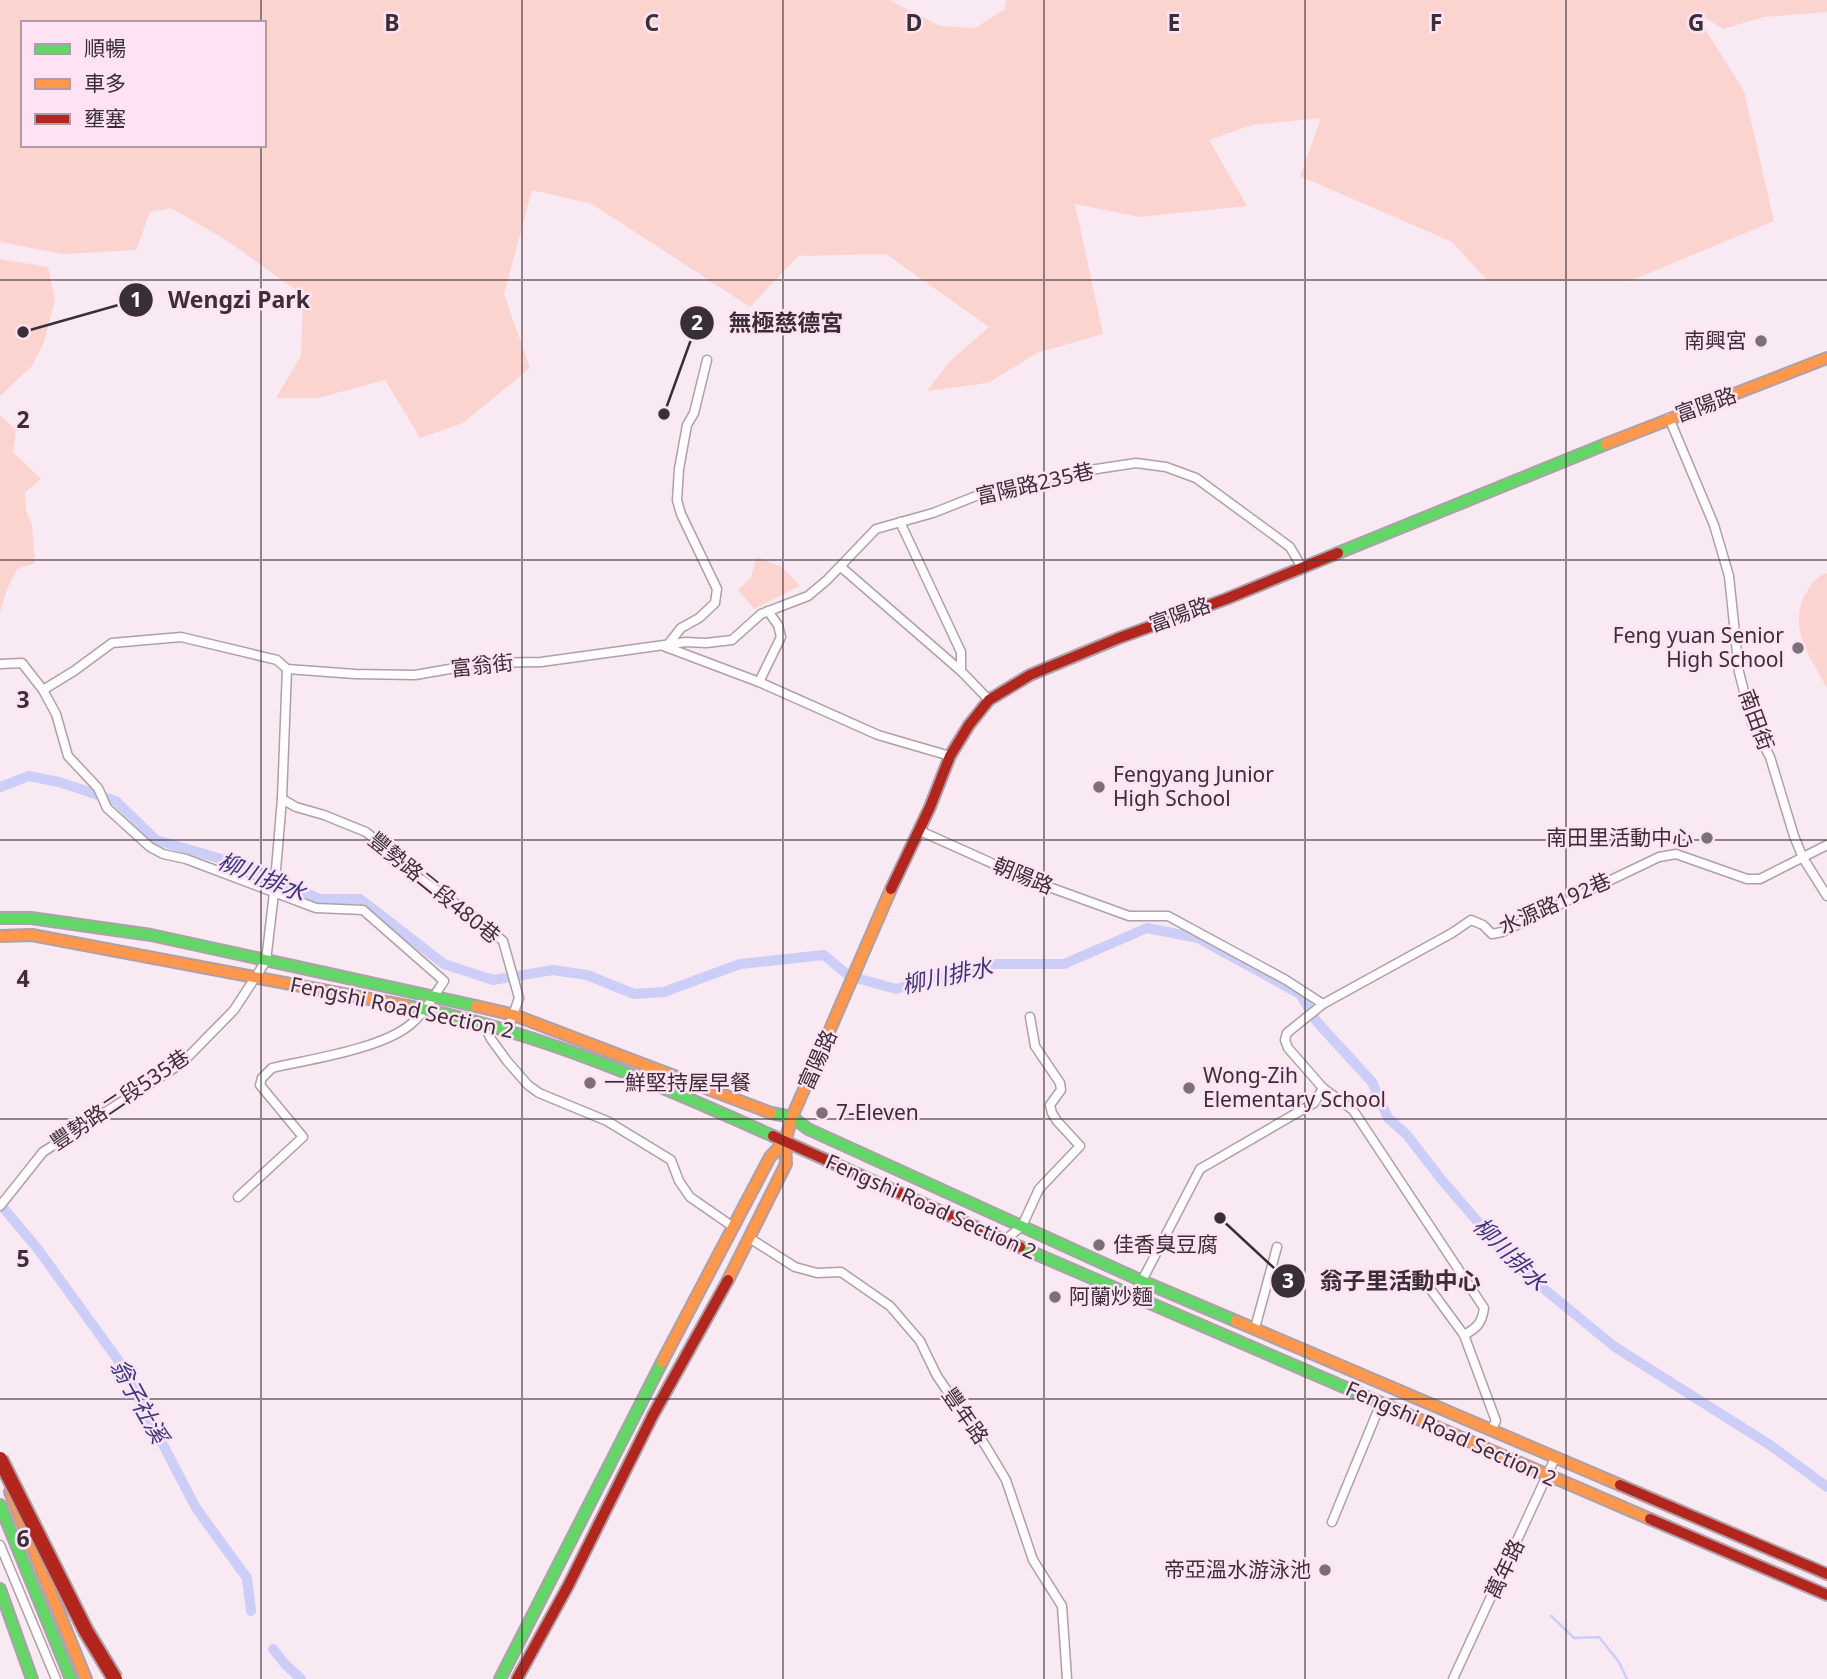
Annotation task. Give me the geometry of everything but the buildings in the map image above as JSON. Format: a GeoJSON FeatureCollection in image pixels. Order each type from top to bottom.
{"type":"FeatureCollection","features":[{"type":"Feature","properties":{"kind":"main road","name":"富陽路"},"geometry":{"type":"LineString","coordinates":[[785,1141],[792,1117],[844,1001],[876,920],[950,756],[969,725],[989,700],[1030,675],[1119,638],[1226,599],[1301,566],[1670,418],[1827,358]]}},
{"type":"Feature","properties":{"kind":"main road","name":"Fengshi Road Section 2"},"geometry":{"type":"LineString","coordinates":[[0,918],[31,918],[85,924],[151,935],[514,1015],[776,1115],[792,1117],[808,1129],[1142,1281],[1827,1574]]}},
{"type":"Feature","properties":{"kind":"main road","name":"Fengshi Road Section 2"},"geometry":{"type":"LineString","coordinates":[[0,936],[32,936],[425,1009],[508,1029],[670,1090],[1005,1240],[1827,1595]]}},
{"type":"Feature","properties":{"kind":"main road"},"geometry":{"type":"LineString","coordinates":[[500,1679],[770,1157],[785,1141]]}},
{"type":"Feature","properties":{"kind":"main road"},"geometry":{"type":"LineString","coordinates":[[517,1679],[568,1586],[653,1415],[743,1253],[786,1164],[785,1141]]}},
{"type":"Feature","properties":{"kind":"main road"},"geometry":{"type":"LineString","coordinates":[[0,1459],[86,1630],[115,1679]]}},
{"type":"Feature","properties":{"kind":"main road"},"geometry":{"type":"LineString","coordinates":[[0,1467],[87,1679]]}},
{"type":"Feature","properties":{"kind":"main road"},"geometry":{"type":"LineString","coordinates":[[0,1507],[71,1679]]}},
{"type":"Feature","properties":{"kind":"main road"},"geometry":{"type":"LineString","coordinates":[[0,1589],[32,1679]]}},
{"type":"Feature","properties":{"kind":"street"},"geometry":{"type":"LineString","coordinates":[[666,647],[681,628],[699,618],[715,603],[717,589],[677,500],[678,469],[687,425],[694,413],[707,360]]}},
{"type":"Feature","properties":{"kind":"street","name":"南田街"},"geometry":{"type":"LineString","coordinates":[[1670,418],[1714,525],[1729,576],[1739,672],[1752,723],[1770,757],[1803,858],[1827,896]]}},
{"type":"Feature","properties":{"kind":"street","name":"富陽路235巷"},"geometry":{"type":"LineString","coordinates":[[666,647],[686,642],[732,640],[761,614],[808,596],[841,567],[876,528],[933,513],[976,496],[1077,472],[1136,463],[1166,467],[1196,478],[1290,547],[1301,566]]}},
{"type":"Feature","properties":{"kind":"street"},"geometry":{"type":"LineString","coordinates":[[900,523],[961,652],[961,671]]}},
{"type":"Feature","properties":{"kind":"street"},"geometry":{"type":"LineString","coordinates":[[841,567],[961,671],[989,700]]}},
{"type":"Feature","properties":{"kind":"street"},"geometry":{"type":"LineString","coordinates":[[759,682],[781,637],[778,625],[768,611]]}},
{"type":"Feature","properties":{"kind":"street","name":"富翁街"},"geometry":{"type":"LineString","coordinates":[[43,690],[112,643],[163,638],[181,638],[277,660],[287,669],[355,674],[415,675],[484,663],[541,662],[666,647],[759,682],[878,735],[950,756]]}},
{"type":"Feature","properties":{"kind":"street"},"geometry":{"type":"LineString","coordinates":[[0,664],[22,663],[43,690],[56,714],[68,756],[98,788],[107,807],[150,847],[275,888],[316,908],[363,910],[444,981],[425,1009],[408,1027],[370,1044],[272,1068],[262,1078],[260,1085],[303,1137],[238,1197]]}},
{"type":"Feature","properties":{"kind":"street"},"geometry":{"type":"LineString","coordinates":[[266,961],[282,799],[287,669]]}},
{"type":"Feature","properties":{"kind":"street","name":"豐勢路二段480巷"},"geometry":{"type":"LineString","coordinates":[[282,799],[296,807],[366,832],[379,843],[389,857],[472,915],[503,941],[519,998],[508,1029]]}},
{"type":"Feature","properties":{"kind":"street","name":"朝陽路"},"geometry":{"type":"LineString","coordinates":[[918,830],[1027,879],[1129,916],[1168,916],[1323,1004]]}},
{"type":"Feature","properties":{"kind":"street","name":"水源路192巷"},"geometry":{"type":"LineString","coordinates":[[1323,1088],[1288,1048],[1285,1040],[1287,1033],[1323,1004],[1471,920],[1483,925],[1492,934],[1502,932],[1659,857],[1676,853],[1747,879],[1760,879],[1827,845]]}},
{"type":"Feature","properties":{"kind":"street","name":"豐勢路二段535巷"},"geometry":{"type":"LineString","coordinates":[[2,1203],[43,1152],[182,1063],[234,1010],[266,961]]}},
{"type":"Feature","properties":{"kind":"street"},"geometry":{"type":"LineString","coordinates":[[1005,1240],[1022,1226],[1039,1189],[1080,1146],[1052,1113],[1050,1105],[1061,1090],[1060,1083],[1035,1046],[1030,1017]]}},
{"type":"Feature","properties":{"kind":"street"},"geometry":{"type":"LineString","coordinates":[[483,1023],[491,1040],[528,1085],[540,1093],[592,1114],[671,1160],[679,1181],[690,1197],[729,1224]]}},
{"type":"Feature","properties":{"kind":"street"},"geometry":{"type":"LineString","coordinates":[[1134,1296],[1200,1170],[1314,1103],[1323,1088],[1353,1110],[1484,1308],[1482,1321],[1474,1330],[1464,1335]]}},
{"type":"Feature","properties":{"kind":"street","name":"豐年路"},"geometry":{"type":"LineString","coordinates":[[754,1241],[794,1267],[817,1273],[841,1272],[890,1306],[920,1342],[937,1376],[1006,1480],[1033,1560],[1062,1606],[1067,1679]]}},
{"type":"Feature","properties":{"kind":"street"},"geometry":{"type":"LineString","coordinates":[[1255,1328],[1277,1247]]}},
{"type":"Feature","properties":{"kind":"street"},"geometry":{"type":"LineString","coordinates":[[1431,1290],[1464,1335],[1496,1421],[1491,1430]]}},
{"type":"Feature","properties":{"kind":"street"},"geometry":{"type":"LineString","coordinates":[[1332,1522],[1381,1403]]}},
{"type":"Feature","properties":{"kind":"street"},"geometry":{"type":"LineString","coordinates":[[0,1451],[87,1679]]}},
{"type":"Feature","properties":{"kind":"street","name":"萬年路"},"geometry":{"type":"LineString","coordinates":[[1453,1679],[1555,1458]]}},
{"type":"Feature","properties":{"kind":"street"},"geometry":{"type":"LineString","coordinates":[[0,1545],[56,1679]]}},
{"type":"Feature","properties":{"kind":"shaded area"},"geometry":{"type":"Polygon","coordinates":[[[0,0],[889,0],[940,26],[975,28],[1005,9],[1006,0],[1827,0],[1827,12],[1764,17],[1723,29],[1693,10],[1744,91],[1774,221],[1630,281],[1488,281],[1452,242],[1300,176],[1321,118],[1252,125],[1209,140],[1247,206],[1139,217],[1075,204],[1103,334],[1037,353],[988,383],[927,391],[950,361],[989,327],[886,254],[798,256],[750,307],[592,204],[532,190],[504,294],[530,368],[463,423],[420,438],[385,380],[318,398],[276,398],[301,356],[303,295],[226,240],[171,208],[150,212],[136,250],[63,254],[0,242],[0,0]]]}},
{"type":"Feature","properties":{"kind":"shaded area"},"geometry":{"type":"Polygon","coordinates":[[[0,259],[48,267],[55,300],[44,342],[32,366],[0,396],[0,259]]]}},
{"type":"Feature","properties":{"kind":"shaded area"},"geometry":{"type":"Polygon","coordinates":[[[0,415],[16,430],[13,452],[41,479],[25,492],[26,511],[32,524],[35,563],[17,569],[0,612],[0,415]]]}},
{"type":"Feature","properties":{"kind":"shaded area"},"geometry":{"type":"Polygon","coordinates":[[[756,557],[782,567],[800,586],[754,609],[738,590],[751,578],[756,557]]]}},
{"type":"Feature","properties":{"kind":"shaded area"},"geometry":{"type":"Polygon","coordinates":[[[1827,573],[1827,688],[1803,641],[1799,617],[1801,604],[1809,588],[1827,573]]]}},
{"type":"Feature","properties":{"kind":"waterway","name":"柳川排水"},"geometry":{"type":"LineString","coordinates":[[0,787],[29,776],[59,782],[116,801],[156,840],[246,866],[320,899],[360,899],[444,964],[493,980],[553,970],[587,975],[634,994],[664,992],[740,964],[824,955],[849,976],[896,989],[986,964],[1064,964],[1147,928],[1198,938],[1300,994],[1317,1022],[1372,1082],[1388,1118],[1407,1135],[1516,1266],[1615,1347],[1770,1445],[1827,1487]]}},
{"type":"Feature","properties":{"kind":"waterway","name":"翁子社溪"},"geometry":{"type":"LineString","coordinates":[[0,1204],[37,1248],[121,1364],[196,1508],[247,1578],[251,1611]]}},
{"type":"Feature","properties":{"kind":"waterway"},"geometry":{"type":"LineString","coordinates":[[1551,1616],[1574,1638],[1599,1637],[1619,1662],[1627,1679]]}},
{"type":"Feature","properties":{"kind":"waterway","name":"翁子社溪"},"geometry":{"type":"LineString","coordinates":[[273,1649],[301,1679]]}},
{"type":"Feature","properties":{"kind":"traffic: fast"},"geometry":{"type":"LineString","coordinates":[[1338,553],[1606,444]]}},
{"type":"Feature","properties":{"kind":"traffic: fast"},"geometry":{"type":"LineString","coordinates":[[0,918],[31,918],[151,935],[476,1006]]}},
{"type":"Feature","properties":{"kind":"traffic: fast"},"geometry":{"type":"LineString","coordinates":[[407,1006],[502,1029],[594,1060],[773,1136]]}},
{"type":"Feature","properties":{"kind":"traffic: fast"},"geometry":{"type":"LineString","coordinates":[[771,1113],[792,1117],[808,1129],[1236,1321]]}},
{"type":"Feature","properties":{"kind":"traffic: fast"},"geometry":{"type":"LineString","coordinates":[[1020,1247],[1388,1406]]}},
{"type":"Feature","properties":{"kind":"traffic: fast"},"geometry":{"type":"LineString","coordinates":[[500,1679],[662,1362]]}},
{"type":"Feature","properties":{"kind":"traffic: fast"},"geometry":{"type":"LineString","coordinates":[[0,1505],[71,1679]]}},
{"type":"Feature","properties":{"kind":"traffic: fast"},"geometry":{"type":"LineString","coordinates":[[0,1589],[32,1679]]}},
{"type":"Feature","properties":{"kind":"traffic: slow"},"geometry":{"type":"LineString","coordinates":[[1606,444],[1827,358]]}},
{"type":"Feature","properties":{"kind":"traffic: slow"},"geometry":{"type":"LineString","coordinates":[[785,1141],[792,1117],[891,889]]}},
{"type":"Feature","properties":{"kind":"traffic: slow"},"geometry":{"type":"LineString","coordinates":[[0,936],[32,935],[407,1006]]}},
{"type":"Feature","properties":{"kind":"traffic: slow"},"geometry":{"type":"LineString","coordinates":[[476,1006],[514,1015],[771,1113]]}},
{"type":"Feature","properties":{"kind":"traffic: slow"},"geometry":{"type":"LineString","coordinates":[[662,1362],[770,1157],[785,1141]]}},
{"type":"Feature","properties":{"kind":"traffic: slow"},"geometry":{"type":"LineString","coordinates":[[728,1280],[786,1164],[785,1141]]}},
{"type":"Feature","properties":{"kind":"traffic: slow"},"geometry":{"type":"LineString","coordinates":[[1236,1321],[1620,1485]]}},
{"type":"Feature","properties":{"kind":"traffic: slow"},"geometry":{"type":"LineString","coordinates":[[1388,1406],[1650,1519]]}},
{"type":"Feature","properties":{"kind":"traffic: slow"},"geometry":{"type":"LineString","coordinates":[[10,1492],[86,1679]]}},
{"type":"Feature","properties":{"kind":"traffic: jam"},"geometry":{"type":"LineString","coordinates":[[891,889],[930,807],[950,756],[969,725],[989,700],[1030,675],[1338,553]]}},
{"type":"Feature","properties":{"kind":"traffic: jam"},"geometry":{"type":"LineString","coordinates":[[773,1136],[1020,1247]]}},
{"type":"Feature","properties":{"kind":"traffic: jam"},"geometry":{"type":"LineString","coordinates":[[517,1679],[568,1586],[653,1415],[728,1280]]}},
{"type":"Feature","properties":{"kind":"traffic: jam"},"geometry":{"type":"LineString","coordinates":[[0,1459],[86,1631],[115,1679]]}},
{"type":"Feature","properties":{"kind":"traffic: jam"},"geometry":{"type":"LineString","coordinates":[[1620,1485],[1827,1574]]}},
{"type":"Feature","properties":{"kind":"traffic: jam"},"geometry":{"type":"LineString","coordinates":[[1650,1519],[1827,1595]]}},
{"type":"Feature","properties":{"kind":"place","name":"Wengzi Park"},"geometry":{"type":"Point","coordinates":[23,332]}},
{"type":"Feature","properties":{"kind":"place","name":"南興宮"},"geometry":{"type":"Point","coordinates":[1761,341]}},
{"type":"Feature","properties":{"kind":"place","name":"無極慈德宮"},"geometry":{"type":"Point","coordinates":[664,414]}},
{"type":"Feature","properties":{"kind":"place","name":"Feng yuan Senior High School"},"geometry":{"type":"Point","coordinates":[1798,648]}},
{"type":"Feature","properties":{"kind":"place","name":"Fengyang Junior High School"},"geometry":{"type":"Point","coordinates":[1099,787]}},
{"type":"Feature","properties":{"kind":"place","name":"南田里活動中心"},"geometry":{"type":"Point","coordinates":[1707,838]}},
{"type":"Feature","properties":{"kind":"place","name":"一鮮堅持屋早餐"},"geometry":{"type":"Point","coordinates":[590,1083]}},
{"type":"Feature","properties":{"kind":"place","name":"Wong-Zih Elementary School"},"geometry":{"type":"Point","coordinates":[1189,1088]}},
{"type":"Feature","properties":{"kind":"place","name":"7-Eleven"},"geometry":{"type":"Point","coordinates":[822,1113]}},
{"type":"Feature","properties":{"kind":"place","name":"翁子里活動中心"},"geometry":{"type":"Point","coordinates":[1220,1218]}},
{"type":"Feature","properties":{"kind":"place","name":"佳香臭豆腐"},"geometry":{"type":"Point","coordinates":[1099,1245]}},
{"type":"Feature","properties":{"kind":"place","name":"阿蘭炒麵"},"geometry":{"type":"Point","coordinates":[1055,1297]}},
{"type":"Feature","properties":{"kind":"place","name":"帝亞溫水游泳池"},"geometry":{"type":"Point","coordinates":[1325,1570]}}]}
